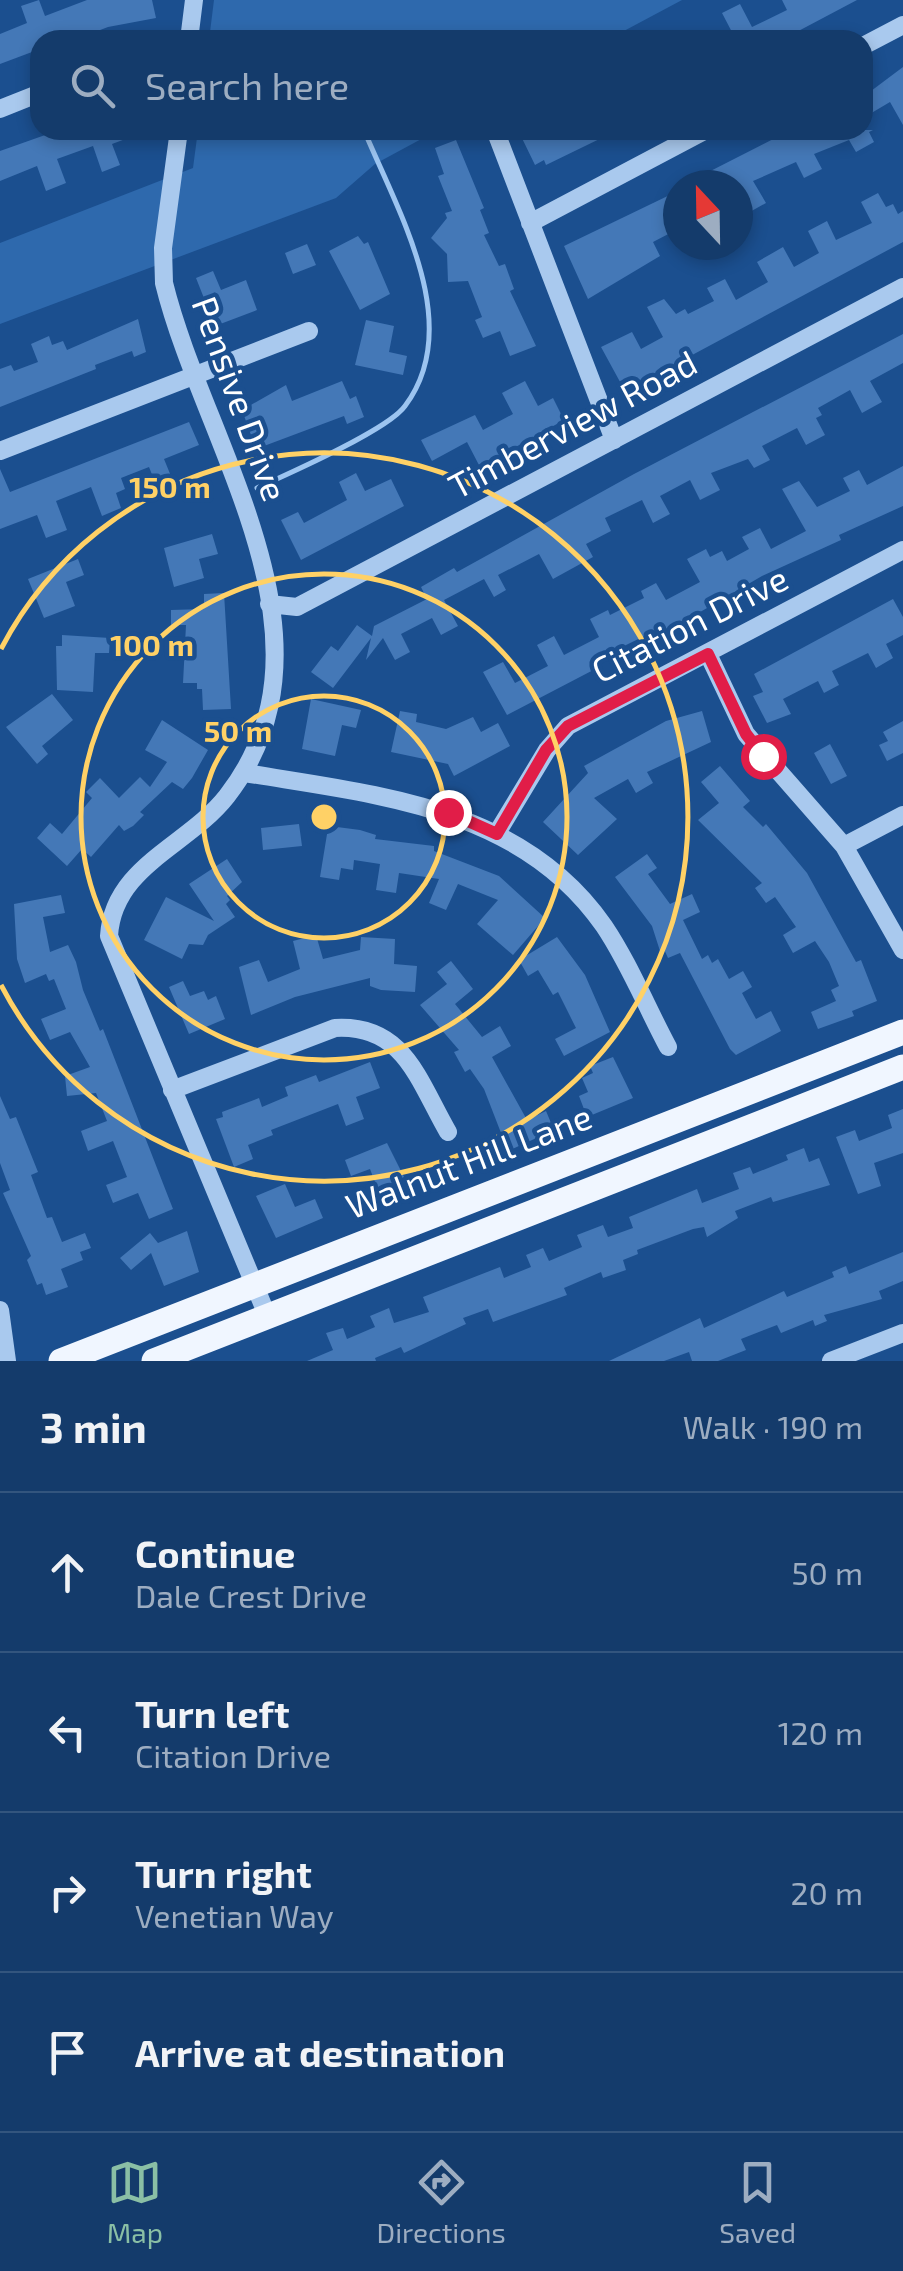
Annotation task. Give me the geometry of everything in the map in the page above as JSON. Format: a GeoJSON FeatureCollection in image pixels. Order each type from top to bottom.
{"type":"FeatureCollection","features":[{"type":"Feature","properties":{"kind":"main road","name":"Walnut Hill Lane"},"geometry":{"type":"LineString","coordinates":[[60,1361],[903,1032]]}},
{"type":"Feature","properties":{"kind":"main road","name":"Walnut Hill Lane"},"geometry":{"type":"LineString","coordinates":[[154,1361],[903,1067]]}},
{"type":"Feature","properties":{"kind":"street"},"geometry":{"type":"LineString","coordinates":[[190,30],[194,0]]}},
{"type":"Feature","properties":{"kind":"street"},"geometry":{"type":"LineString","coordinates":[[873,41],[903,25]]}},
{"type":"Feature","properties":{"kind":"street"},"geometry":{"type":"LineString","coordinates":[[0,109],[30,97]]}},
{"type":"Feature","properties":{"kind":"street","name":"Pensive Drive"},"geometry":{"type":"LineString","coordinates":[[178,140],[162,264],[170,310],[248,515],[276,636],[275,687],[264,733],[245,773],[197,829],[141,868],[110,912],[109,936],[267,1315]]}},
{"type":"Feature","properties":{"kind":"street"},"geometry":{"type":"LineString","coordinates":[[498,140],[614,440]]}},
{"type":"Feature","properties":{"kind":"street"},"geometry":{"type":"LineString","coordinates":[[530,223],[687,140]]}},
{"type":"Feature","properties":{"kind":"street","name":"Timberview Road"},"geometry":{"type":"LineString","coordinates":[[269,604],[297,607],[903,286]]}},
{"type":"Feature","properties":{"kind":"street"},"geometry":{"type":"LineString","coordinates":[[0,451],[308,331]]}},
{"type":"Feature","properties":{"kind":"street","name":"Citation Drive"},"geometry":{"type":"LineString","coordinates":[[497,834],[546,750],[568,726],[903,550]]}},
{"type":"Feature","properties":{"kind":"street"},"geometry":{"type":"LineString","coordinates":[[708,654],[746,734],[844,846],[903,950]]}},
{"type":"Feature","properties":{"kind":"street"},"geometry":{"type":"LineString","coordinates":[[245,773],[406,800],[448,812],[538,858],[604,926],[668,1047]]}},
{"type":"Feature","properties":{"kind":"street"},"geometry":{"type":"LineString","coordinates":[[844,846],[903,815]]}},
{"type":"Feature","properties":{"kind":"street"},"geometry":{"type":"LineString","coordinates":[[172,1090],[335,1028],[363,1026],[401,1050],[448,1132]]}},
{"type":"Feature","properties":{"kind":"street"},"geometry":{"type":"LineString","coordinates":[[0,1310],[7,1361]]}},
{"type":"Feature","properties":{"kind":"street"},"geometry":{"type":"LineString","coordinates":[[831,1361],[903,1333]]}},
{"type":"Feature","properties":{"kind":"shaded area"},"geometry":{"type":"Polygon","coordinates":[[[214,0],[682,0],[626,30],[210,30],[214,0]]]}},
{"type":"Feature","properties":{"kind":"shaded area"},"geometry":{"type":"Polygon","coordinates":[[[197,140],[419,140],[375,164],[336,198],[0,324],[0,243],[193,168],[197,140]]]}},
{"type":"Feature","properties":{"kind":"building"},"geometry":{"type":"Polygon","coordinates":[[[39,0],[45,16],[87,0],[152,0],[156,18],[100,30],[30,30],[30,53],[0,64],[0,34],[27,23],[21,6],[39,0]]]}},
{"type":"Feature","properties":{"kind":"building"},"geometry":{"type":"Polygon","coordinates":[[[782,0],[857,0],[800,30],[731,30],[722,13],[740,4],[752,27],[787,10],[782,0]]]}},
{"type":"Feature","properties":{"kind":"building"},"geometry":{"type":"Polygon","coordinates":[[[903,67],[903,125],[890,102],[873,112],[873,90],[903,67]]]}},
{"type":"Feature","properties":{"kind":"building"},"geometry":{"type":"Polygon","coordinates":[[[31,140],[123,140],[112,144],[120,165],[102,172],[93,146],[57,159],[66,183],[46,191],[37,166],[0,181],[0,151],[31,140]]]}},
{"type":"Feature","properties":{"kind":"building"},"geometry":{"type":"Polygon","coordinates":[[[456,140],[484,208],[480,210],[489,233],[484,235],[499,266],[505,264],[514,289],[510,291],[536,346],[510,356],[500,331],[483,338],[475,320],[482,317],[468,281],[448,282],[447,254],[431,238],[447,218],[445,213],[452,211],[438,176],[444,174],[435,148],[456,140]]]}},
{"type":"Feature","properties":{"kind":"building"},"geometry":{"type":"Polygon","coordinates":[[[523,140],[597,140],[546,165],[544,160],[535,165],[523,140]]]}},
{"type":"Feature","properties":{"kind":"building"},"geometry":{"type":"Polygon","coordinates":[[[771,140],[849,140],[814,154],[822,169],[804,178],[796,162],[753,181],[753,170],[712,170],[771,140]]]}},
{"type":"Feature","properties":{"kind":"building"},"geometry":{"type":"Polygon","coordinates":[[[849,140],[873,140],[874,142],[856,152],[849,140]]]}},
{"type":"Feature","properties":{"kind":"building"},"geometry":{"type":"Polygon","coordinates":[[[753,181],[766,203],[753,210],[753,181]]]}},
{"type":"Feature","properties":{"kind":"building"},"geometry":{"type":"Polygon","coordinates":[[[878,193],[886,207],[893,204],[898,214],[903,211],[903,242],[625,391],[601,347],[632,332],[641,349],[663,337],[647,307],[664,299],[676,314],[685,309],[688,314],[714,301],[707,288],[725,279],[736,300],[768,282],[757,262],[783,247],[794,267],[819,253],[808,231],[827,221],[836,240],[872,223],[861,202],[878,193]]]}},
{"type":"Feature","properties":{"kind":"building"},"geometry":{"type":"Polygon","coordinates":[[[663,198],[663,237],[653,242],[660,256],[588,299],[564,246],[663,198]]]}},
{"type":"Feature","properties":{"kind":"building"},"geometry":{"type":"Polygon","coordinates":[[[358,236],[364,244],[368,242],[390,294],[360,310],[329,251],[358,236]]]}},
{"type":"Feature","properties":{"kind":"building"},"geometry":{"type":"Polygon","coordinates":[[[307,244],[316,265],[293,274],[285,253],[307,244]]]}},
{"type":"Feature","properties":{"kind":"building"},"geometry":{"type":"Polygon","coordinates":[[[213,271],[221,290],[246,280],[257,310],[215,326],[196,278],[213,271]]]}},
{"type":"Feature","properties":{"kind":"building"},"geometry":{"type":"Polygon","coordinates":[[[138,319],[146,352],[134,357],[132,351],[0,407],[0,369],[11,365],[14,371],[38,362],[31,344],[49,336],[52,345],[63,341],[67,350],[138,319]]]}},
{"type":"Feature","properties":{"kind":"building"},"geometry":{"type":"Polygon","coordinates":[[[366,320],[394,326],[389,352],[407,356],[403,375],[355,365],[366,320]]]}},
{"type":"Feature","properties":{"kind":"building"},"geometry":{"type":"Polygon","coordinates":[[[903,334],[903,363],[870,381],[882,402],[862,413],[850,390],[818,408],[822,415],[816,418],[825,435],[806,445],[797,428],[762,446],[770,460],[754,468],[748,459],[711,473],[720,490],[700,500],[690,480],[660,496],[670,514],[653,523],[642,500],[605,518],[611,531],[586,544],[593,557],[553,579],[539,554],[498,575],[506,590],[494,597],[484,579],[444,600],[458,626],[441,635],[432,618],[401,634],[410,652],[395,660],[383,638],[366,660],[371,638],[333,688],[311,672],[331,646],[338,651],[357,625],[372,636],[374,626],[427,599],[421,587],[454,568],[457,572],[634,474],[903,334]]]}},
{"type":"Feature","properties":{"kind":"building"},"geometry":{"type":"Polygon","coordinates":[[[342,381],[350,399],[356,396],[364,417],[347,424],[344,416],[256,449],[242,410],[286,385],[292,401],[342,381]]]}},
{"type":"Feature","properties":{"kind":"building"},"geometry":{"type":"Polygon","coordinates":[[[525,381],[538,406],[553,398],[564,420],[480,467],[467,442],[432,461],[421,440],[475,415],[483,430],[513,414],[502,393],[525,381]]]}},
{"type":"Feature","properties":{"kind":"building"},"geometry":{"type":"Polygon","coordinates":[[[189,422],[199,445],[164,459],[175,486],[159,492],[149,467],[121,478],[125,489],[116,493],[121,508],[102,516],[91,487],[56,501],[67,530],[46,538],[37,515],[0,529],[0,469],[10,492],[189,422]]]}},
{"type":"Feature","properties":{"kind":"building"},"geometry":{"type":"Polygon","coordinates":[[[903,466],[903,506],[839,535],[841,540],[762,576],[671,629],[661,628],[624,646],[599,661],[601,666],[507,715],[483,672],[503,662],[515,683],[548,666],[537,645],[554,636],[564,655],[599,637],[590,619],[608,610],[610,615],[644,598],[641,591],[656,583],[666,600],[700,582],[687,559],[706,549],[710,557],[722,551],[727,561],[749,549],[742,537],[760,528],[771,549],[806,531],[782,489],[799,481],[817,507],[850,491],[843,478],[859,470],[867,485],[903,466]]]}},
{"type":"Feature","properties":{"kind":"building"},"geometry":{"type":"Polygon","coordinates":[[[356,473],[365,491],[391,479],[404,506],[301,560],[281,520],[298,512],[304,523],[347,500],[339,482],[356,473]]]}},
{"type":"Feature","properties":{"kind":"building"},"geometry":{"type":"Polygon","coordinates":[[[212,534],[218,554],[199,559],[204,578],[174,587],[164,548],[212,534]]]}},
{"type":"Feature","properties":{"kind":"building"},"geometry":{"type":"Polygon","coordinates":[[[78,559],[84,575],[66,582],[75,606],[44,618],[28,579],[78,559]]]}},
{"type":"Feature","properties":{"kind":"building"},"geometry":{"type":"Polygon","coordinates":[[[224,593],[231,709],[203,710],[202,689],[197,689],[197,683],[183,683],[186,625],[171,625],[171,610],[204,609],[204,594],[224,593]]]}},
{"type":"Feature","properties":{"kind":"building"},"geometry":{"type":"Polygon","coordinates":[[[893,599],[903,617],[903,635],[886,644],[893,658],[876,668],[868,653],[832,671],[839,685],[824,693],[818,681],[783,699],[791,714],[767,723],[753,696],[763,692],[754,674],[893,599]]]}},
{"type":"Feature","properties":{"kind":"building"},"geometry":{"type":"Polygon","coordinates":[[[62,635],[110,638],[109,653],[95,653],[93,692],[57,690],[56,646],[62,646],[62,635]]]}},
{"type":"Feature","properties":{"kind":"building"},"geometry":{"type":"Polygon","coordinates":[[[52,694],[73,720],[42,746],[48,754],[37,764],[6,727],[52,694]]]}},
{"type":"Feature","properties":{"kind":"building"},"geometry":{"type":"Polygon","coordinates":[[[311,699],[361,710],[356,728],[342,725],[335,756],[302,749],[311,699]]]}},
{"type":"Feature","properties":{"kind":"building"},"geometry":{"type":"Polygon","coordinates":[[[400,711],[417,714],[416,722],[446,729],[473,717],[481,732],[498,723],[510,746],[454,776],[448,764],[391,752],[400,711]]]}},
{"type":"Feature","properties":{"kind":"building"},"geometry":{"type":"Polygon","coordinates":[[[702,711],[711,742],[647,772],[653,783],[636,793],[628,779],[594,798],[617,819],[578,855],[543,822],[588,773],[584,766],[666,721],[702,711]]]}},
{"type":"Feature","properties":{"kind":"building"},"geometry":{"type":"Polygon","coordinates":[[[162,720],[208,750],[192,778],[183,789],[172,782],[140,812],[144,815],[133,826],[124,831],[119,825],[91,857],[82,849],[67,866],[37,838],[50,823],[62,834],[92,798],[86,792],[100,778],[119,798],[140,777],[150,787],[167,762],[145,750],[162,720]]]}},
{"type":"Feature","properties":{"kind":"building"},"geometry":{"type":"Polygon","coordinates":[[[903,721],[903,753],[887,761],[879,745],[888,741],[883,732],[903,721]]]}},
{"type":"Feature","properties":{"kind":"building"},"geometry":{"type":"Polygon","coordinates":[[[830,744],[847,776],[831,784],[814,753],[830,744]]]}},
{"type":"Feature","properties":{"kind":"building"},"geometry":{"type":"Polygon","coordinates":[[[720,766],[750,801],[743,807],[763,827],[766,824],[807,873],[856,962],[861,960],[877,1001],[852,1011],[854,1016],[818,1029],[811,1012],[836,1001],[831,990],[839,986],[829,962],[815,941],[793,953],[783,935],[796,927],[775,897],[766,903],[755,888],[762,883],[698,820],[719,803],[701,782],[720,766]]]}},
{"type":"Feature","properties":{"kind":"building"},"geometry":{"type":"Polygon","coordinates":[[[299,824],[302,846],[263,850],[261,828],[299,824]]]}},
{"type":"Feature","properties":{"kind":"building"},"geometry":{"type":"Polygon","coordinates":[[[328,828],[376,835],[375,839],[434,846],[434,851],[499,876],[545,918],[513,955],[477,924],[498,900],[458,884],[446,910],[429,903],[439,879],[399,873],[396,893],[376,890],[380,864],[354,860],[353,870],[341,868],[339,880],[320,877],[328,828]]]}},
{"type":"Feature","properties":{"kind":"building"},"geometry":{"type":"Polygon","coordinates":[[[647,854],[657,868],[648,874],[670,904],[692,894],[700,912],[683,920],[702,959],[708,955],[712,963],[718,959],[729,979],[743,971],[752,987],[742,993],[756,1019],[771,1011],[781,1031],[736,1055],[730,1049],[680,953],[668,958],[664,949],[660,951],[652,926],[615,877],[647,854]]]}},
{"type":"Feature","properties":{"kind":"building"},"geometry":{"type":"Polygon","coordinates":[[[227,859],[242,882],[227,896],[230,900],[226,904],[235,917],[208,935],[203,945],[189,944],[182,959],[144,940],[166,897],[214,921],[189,884],[227,859]]]}},
{"type":"Feature","properties":{"kind":"building"},"geometry":{"type":"Polygon","coordinates":[[[61,895],[65,913],[43,917],[50,952],[68,945],[173,1209],[149,1219],[138,1193],[113,1203],[106,1185],[127,1177],[113,1141],[88,1151],[81,1131],[107,1121],[96,1093],[67,1096],[65,1076],[90,1067],[70,1032],[50,1040],[41,1019],[66,1009],[54,979],[49,981],[46,974],[25,983],[17,959],[14,904],[61,895]]]}},
{"type":"Feature","properties":{"kind":"building"},"geometry":{"type":"Polygon","coordinates":[[[316,935],[323,959],[360,950],[361,937],[395,939],[394,964],[417,966],[415,992],[381,990],[370,986],[370,978],[295,997],[251,1015],[239,967],[259,960],[268,982],[300,969],[293,941],[316,935]]]}},
{"type":"Feature","properties":{"kind":"building"},"geometry":{"type":"Polygon","coordinates":[[[557,937],[585,975],[610,1032],[564,1056],[555,1039],[576,1028],[558,992],[553,995],[538,970],[528,976],[519,960],[557,937]]]}},
{"type":"Feature","properties":{"kind":"building"},"geometry":{"type":"Polygon","coordinates":[[[451,961],[473,989],[455,1004],[482,1037],[500,1026],[511,1046],[492,1057],[527,1120],[546,1111],[554,1130],[508,1151],[484,1089],[470,1069],[465,1072],[454,1052],[459,1050],[420,1005],[447,984],[437,972],[451,961]]]}},
{"type":"Feature","properties":{"kind":"building"},"geometry":{"type":"Polygon","coordinates":[[[183,981],[190,996],[204,991],[208,1000],[216,996],[225,1019],[189,1034],[169,987],[183,981]]]}},
{"type":"Feature","properties":{"kind":"building"},"geometry":{"type":"Polygon","coordinates":[[[613,1057],[633,1098],[587,1117],[579,1096],[588,1092],[582,1078],[593,1073],[590,1066],[613,1057]]]}},
{"type":"Feature","properties":{"kind":"building"},"geometry":{"type":"Polygon","coordinates":[[[370,1062],[380,1088],[356,1097],[364,1119],[346,1126],[338,1104],[271,1130],[273,1135],[248,1145],[253,1159],[234,1167],[216,1119],[223,1117],[222,1112],[259,1098],[262,1107],[288,1096],[285,1087],[316,1075],[319,1082],[370,1062]]]}},
{"type":"Feature","properties":{"kind":"building"},"geometry":{"type":"Polygon","coordinates":[[[0,1096],[10,1119],[16,1117],[38,1172],[31,1175],[47,1218],[52,1217],[62,1242],[85,1233],[91,1248],[80,1252],[83,1260],[61,1269],[68,1287],[46,1295],[42,1283],[37,1285],[27,1260],[31,1256],[3,1193],[10,1190],[0,1163],[0,1096]]]}},
{"type":"Feature","properties":{"kind":"building"},"geometry":{"type":"Polygon","coordinates":[[[903,1109],[903,1153],[874,1163],[881,1186],[858,1194],[836,1137],[855,1130],[859,1141],[892,1128],[888,1115],[903,1109]]]}},
{"type":"Feature","properties":{"kind":"building"},"geometry":{"type":"Polygon","coordinates":[[[387,1143],[404,1177],[400,1179],[403,1187],[380,1195],[370,1169],[351,1176],[345,1160],[387,1143]]]}},
{"type":"Feature","properties":{"kind":"building"},"geometry":{"type":"Polygon","coordinates":[[[804,1148],[809,1162],[819,1158],[830,1185],[773,1202],[771,1197],[735,1211],[738,1218],[707,1237],[704,1227],[693,1229],[637,1250],[638,1254],[623,1260],[626,1270],[603,1278],[601,1272],[564,1288],[567,1295],[493,1322],[488,1309],[463,1318],[466,1324],[404,1353],[401,1347],[375,1358],[376,1361],[307,1361],[333,1350],[326,1333],[343,1328],[347,1339],[375,1327],[370,1316],[389,1308],[394,1323],[429,1312],[423,1297],[500,1267],[504,1278],[531,1267],[526,1255],[543,1248],[549,1261],[582,1247],[577,1235],[603,1225],[608,1237],[633,1228],[629,1217],[697,1189],[702,1203],[739,1189],[733,1173],[750,1167],[753,1174],[788,1160],[786,1155],[804,1148]]]}},
{"type":"Feature","properties":{"kind":"building"},"geometry":{"type":"Polygon","coordinates":[[[285,1184],[295,1207],[315,1199],[323,1218],[276,1238],[256,1196],[285,1184]]]}},
{"type":"Feature","properties":{"kind":"building"},"geometry":{"type":"Polygon","coordinates":[[[187,1231],[199,1272],[164,1286],[151,1253],[131,1270],[120,1258],[150,1233],[158,1243],[187,1231]]]}},
{"type":"Feature","properties":{"kind":"building"},"geometry":{"type":"Polygon","coordinates":[[[903,1252],[903,1281],[879,1291],[882,1299],[824,1315],[827,1321],[815,1326],[813,1320],[781,1333],[777,1325],[741,1339],[746,1350],[718,1361],[692,1361],[689,1352],[664,1361],[609,1361],[700,1318],[704,1328],[784,1291],[787,1297],[834,1277],[832,1272],[846,1266],[849,1274],[903,1252]]]}},
{"type":"Feature","properties":{"kind":"waterway"},"geometry":{"type":"LineString","coordinates":[[257,488],[336,451],[395,416],[405,406],[422,374],[429,340],[428,304],[420,268],[368,140]]}},
{"type":"Feature","properties":{"kind":"route"},"geometry":{"type":"LineString","coordinates":[[448,812],[497,834],[546,750],[568,726],[586,713],[708,654],[727,699],[763,756]]}}]}
